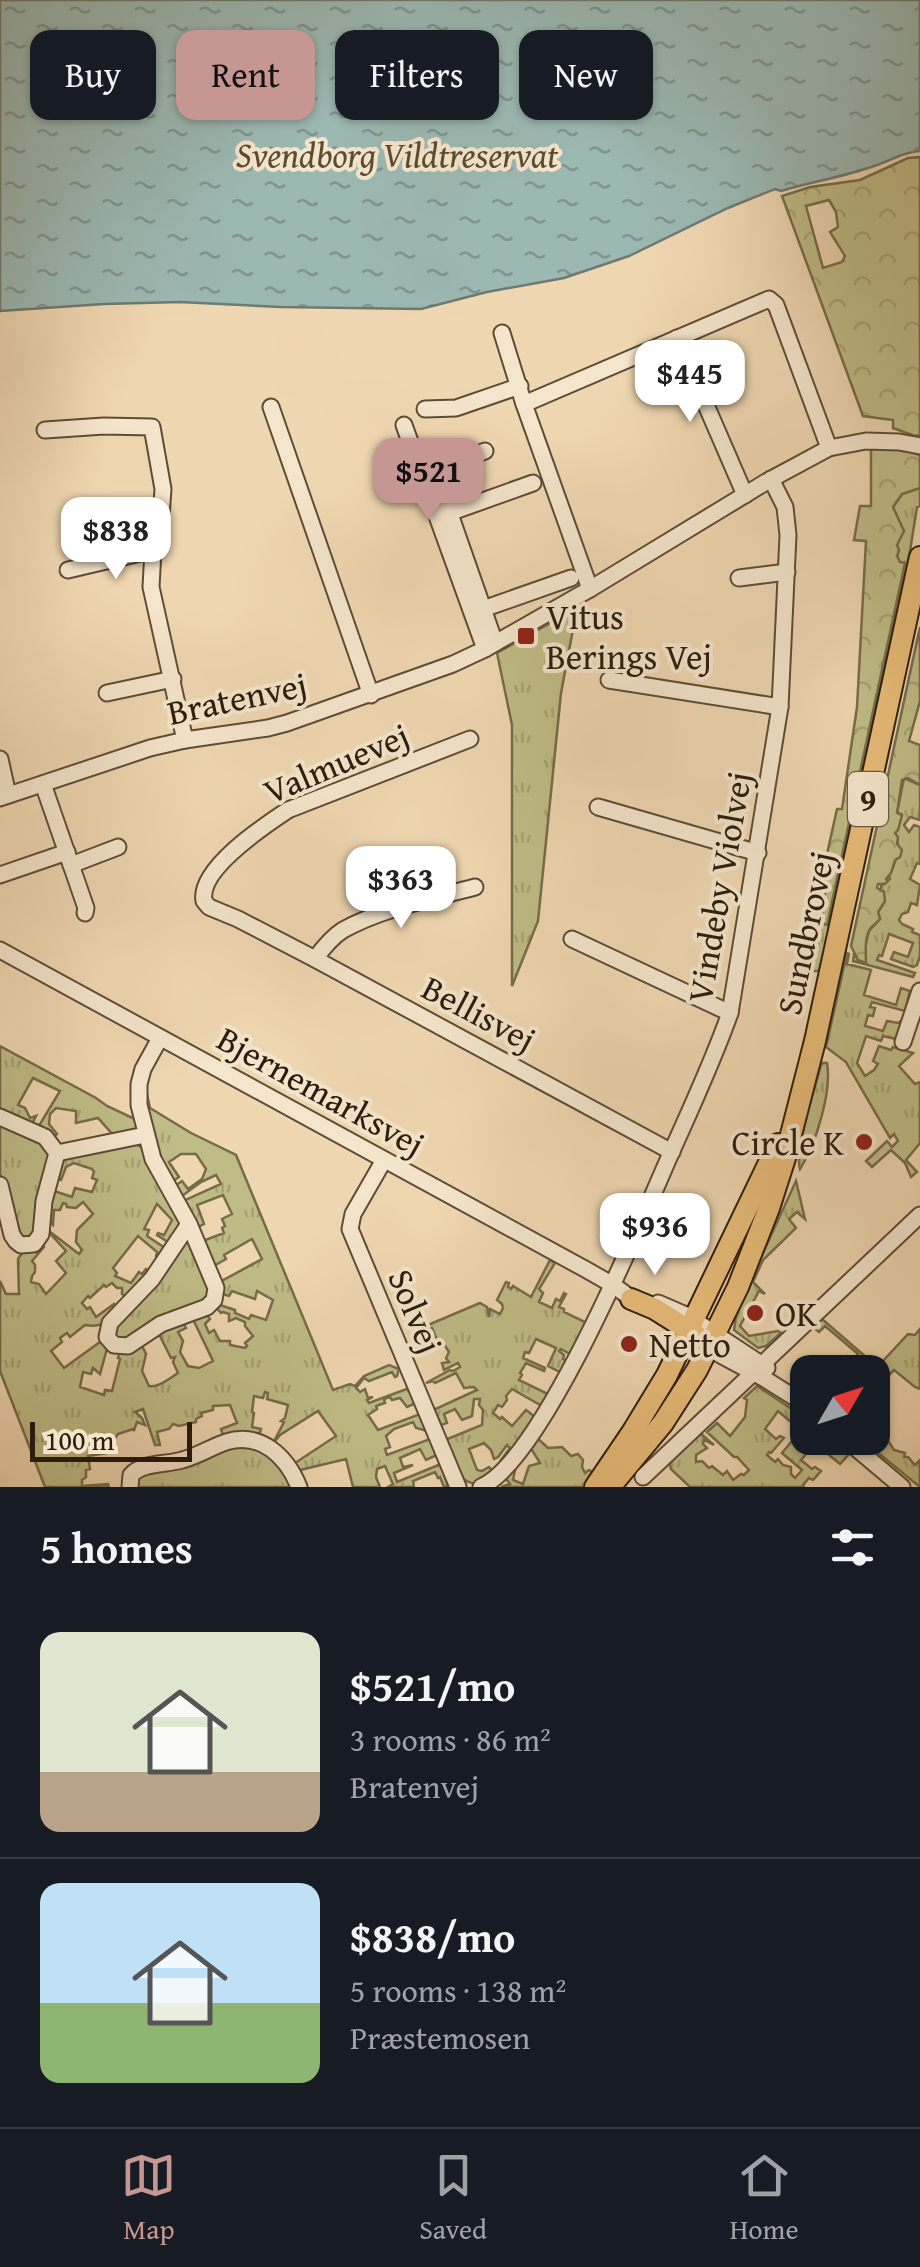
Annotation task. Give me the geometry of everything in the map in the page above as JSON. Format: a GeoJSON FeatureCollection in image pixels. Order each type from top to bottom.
{"type":"FeatureCollection","features":[{"type":"Feature","properties":{"kind":"main road","name":"Sundbrovej"},"geometry":{"type":"LineString","coordinates":[[596,1487],[746,1269],[769,1208],[785,1158],[837,941],[920,558]]}},
{"type":"Feature","properties":{"kind":"main road","name":"Sundbrovej"},"geometry":{"type":"LineString","coordinates":[[610,1487],[639,1468],[671,1412],[699,1334],[802,1086]]}},
{"type":"Feature","properties":{"kind":"main road"},"geometry":{"type":"LineString","coordinates":[[632,1299],[699,1334]]}},
{"type":"Feature","properties":{"kind":"street"},"geometry":{"type":"LineString","coordinates":[[524,404],[771,299],[829,448]]}},
{"type":"Feature","properties":{"kind":"street"},"geometry":{"type":"LineString","coordinates":[[502,334],[590,589]]}},
{"type":"Feature","properties":{"kind":"street"},"geometry":{"type":"LineString","coordinates":[[677,338],[745,495]]}},
{"type":"Feature","properties":{"kind":"street"},"geometry":{"type":"LineString","coordinates":[[424,408],[456,408],[520,386]]}},
{"type":"Feature","properties":{"kind":"street"},"geometry":{"type":"LineString","coordinates":[[271,407],[371,694]]}},
{"type":"Feature","properties":{"kind":"street"},"geometry":{"type":"LineString","coordinates":[[404,425],[490,646]]}},
{"type":"Feature","properties":{"kind":"street"},"geometry":{"type":"LineString","coordinates":[[45,430],[152,427],[163,489],[151,587],[185,740]]}},
{"type":"Feature","properties":{"kind":"street","name":"Bratenvej"},"geometry":{"type":"LineString","coordinates":[[4,797],[150,748],[268,728],[453,664],[590,589],[829,448],[866,441],[920,446]]}},
{"type":"Feature","properties":{"kind":"street"},"geometry":{"type":"LineString","coordinates":[[485,450],[435,471],[483,609],[490,646]]}},
{"type":"Feature","properties":{"kind":"street","name":"Vindeby Violvej"},"geometry":{"type":"LineString","coordinates":[[613,1285],[713,1060],[730,1012],[780,707],[788,535],[785,507],[772,479]]}},
{"type":"Feature","properties":{"kind":"street"},"geometry":{"type":"LineString","coordinates":[[450,513],[533,484]]}},
{"type":"Feature","properties":{"kind":"street"},"geometry":{"type":"LineString","coordinates":[[68,570],[153,550]]}},
{"type":"Feature","properties":{"kind":"street"},"geometry":{"type":"LineString","coordinates":[[739,578],[787,572]]}},
{"type":"Feature","properties":{"kind":"street"},"geometry":{"type":"LineString","coordinates":[[483,609],[570,578]]}},
{"type":"Feature","properties":{"kind":"street"},"geometry":{"type":"LineString","coordinates":[[107,694],[172,679]]}},
{"type":"Feature","properties":{"kind":"street"},"geometry":{"type":"LineString","coordinates":[[609,680],[780,707]]}},
{"type":"Feature","properties":{"kind":"street","name":"Valmuevej"},"geometry":{"type":"LineString","coordinates":[[204,901],[203,891],[220,866],[240,845],[288,810],[470,739]]}},
{"type":"Feature","properties":{"kind":"street"},"geometry":{"type":"LineString","coordinates":[[0,760],[4,797]]}},
{"type":"Feature","properties":{"kind":"street"},"geometry":{"type":"LineString","coordinates":[[43,784],[85,913]]}},
{"type":"Feature","properties":{"kind":"street"},"geometry":{"type":"LineString","coordinates":[[598,807],[758,852]]}},
{"type":"Feature","properties":{"kind":"street"},"geometry":{"type":"LineString","coordinates":[[0,875],[118,847]]}},
{"type":"Feature","properties":{"kind":"street"},"geometry":{"type":"LineString","coordinates":[[315,959],[342,931],[398,907],[475,887]]}},
{"type":"Feature","properties":{"kind":"street","name":"Bellisvej"},"geometry":{"type":"LineString","coordinates":[[204,901],[672,1152]]}},
{"type":"Feature","properties":{"kind":"street"},"geometry":{"type":"LineString","coordinates":[[572,939],[730,1012]]}},
{"type":"Feature","properties":{"kind":"street","name":"Bjernemarksvej"},"geometry":{"type":"LineString","coordinates":[[0,950],[613,1285],[758,1368],[790,1392]]}},
{"type":"Feature","properties":{"kind":"street"},"geometry":{"type":"LineString","coordinates":[[903,1042],[920,991]]}},
{"type":"Feature","properties":{"kind":"street"},"geometry":{"type":"LineString","coordinates":[[160,1038],[143,1069],[139,1105],[156,1167],[189,1224],[216,1288],[214,1300],[207,1307],[161,1324],[128,1346],[114,1345],[107,1337],[109,1325],[149,1284],[189,1224]]}},
{"type":"Feature","properties":{"kind":"street"},"geometry":{"type":"LineString","coordinates":[[0,1117],[45,1137],[57,1154]]}},
{"type":"Feature","properties":{"kind":"street"},"geometry":{"type":"LineString","coordinates":[[57,1154],[146,1135]]}},
{"type":"Feature","properties":{"kind":"street"},"geometry":{"type":"LineString","coordinates":[[0,1185],[14,1240],[25,1246],[34,1244],[41,1234],[57,1154]]}},
{"type":"Feature","properties":{"kind":"street","name":"Solvej"},"geometry":{"type":"LineString","coordinates":[[384,1160],[353,1214],[350,1229],[458,1487]]}},
{"type":"Feature","properties":{"kind":"street"},"geometry":{"type":"LineString","coordinates":[[639,1468],[758,1368],[920,1214]]}},
{"type":"Feature","properties":{"kind":"street"},"geometry":{"type":"LineString","coordinates":[[486,1484],[536,1426],[613,1285]]}},
{"type":"Feature","properties":{"kind":"street","name":"Bjernemarksvej"},"geometry":{"type":"LineString","coordinates":[[613,1285],[632,1299]]}},
{"type":"Feature","properties":{"kind":"street"},"geometry":{"type":"LineString","coordinates":[[130,1487],[130,1475],[138,1468],[183,1460],[229,1441],[242,1440],[265,1444],[278,1454],[300,1487]]}},
{"type":"Feature","properties":{"kind":"street"},"geometry":{"type":"LineString","coordinates":[[864,1455],[902,1487]]}},
{"type":"Feature","properties":{"kind":"green space"},"geometry":{"type":"Polygon","coordinates":[[[920,157],[920,435],[915,436],[893,428],[893,420],[863,416],[782,196],[810,187],[860,180],[908,158],[920,157]],[[829,200],[806,206],[823,268],[842,262],[845,256],[830,232],[838,227],[829,200]]]}},
{"type":"Feature","properties":{"kind":"green space"},"geometry":{"type":"Polygon","coordinates":[[[871,447],[920,455],[920,488],[902,494],[893,507],[904,531],[897,556],[905,563],[827,925],[821,923],[828,873],[823,872],[837,809],[842,809],[857,707],[866,541],[854,540],[860,506],[871,506],[871,447]]]}},
{"type":"Feature","properties":{"kind":"green space"},"geometry":{"type":"Polygon","coordinates":[[[920,488],[920,506],[827,939],[819,971],[812,971],[821,923],[827,924],[905,564],[897,556],[900,525],[893,507],[902,494],[920,488]]]}},
{"type":"Feature","properties":{"kind":"green space"},"geometry":{"type":"Polygon","coordinates":[[[577,608],[561,693],[538,921],[512,986],[512,725],[497,653],[577,608]]]}},
{"type":"Feature","properties":{"kind":"green space"},"geometry":{"type":"Polygon","coordinates":[[[920,627],[920,701],[909,741],[920,745],[920,785],[908,778],[902,780],[897,813],[902,815],[895,833],[902,850],[888,881],[878,884],[885,901],[878,912],[880,919],[868,933],[866,963],[858,960],[851,946],[920,627]]]}},
{"type":"Feature","properties":{"kind":"green space"},"geometry":{"type":"Polygon","coordinates":[[[904,778],[920,785],[920,820],[910,817],[904,825],[909,832],[914,825],[920,827],[920,864],[917,863],[910,879],[920,885],[917,905],[911,903],[899,920],[920,935],[920,956],[913,967],[891,959],[894,952],[908,957],[913,943],[889,934],[877,960],[915,973],[913,977],[853,961],[854,954],[866,962],[864,951],[869,931],[880,919],[878,912],[884,903],[880,890],[890,879],[897,854],[895,833],[904,778]]]}},
{"type":"Feature","properties":{"kind":"green space"},"geometry":{"type":"Polygon","coordinates":[[[847,953],[847,964],[871,970],[864,995],[896,1005],[901,988],[910,991],[905,1011],[872,1002],[873,1016],[868,1015],[865,1026],[883,1031],[887,1021],[902,1020],[896,1039],[883,1036],[881,1041],[866,1036],[857,1063],[865,1076],[878,1064],[873,1061],[879,1046],[913,1053],[899,1066],[915,1084],[920,1082],[920,1143],[906,1160],[917,1172],[911,1177],[905,1163],[891,1150],[872,1167],[866,1161],[887,1141],[892,1147],[898,1141],[894,1134],[890,1138],[846,1062],[826,1047],[847,953]]]}},
{"type":"Feature","properties":{"kind":"green space"},"geometry":{"type":"Polygon","coordinates":[[[0,1046],[137,1120],[136,1130],[115,1137],[98,1118],[76,1123],[76,1111],[56,1108],[50,1114],[49,1124],[57,1134],[52,1139],[37,1129],[60,1091],[33,1078],[18,1105],[25,1108],[30,1118],[36,1116],[31,1126],[0,1113],[0,1046]]]}},
{"type":"Feature","properties":{"kind":"green space"},"geometry":{"type":"Polygon","coordinates":[[[823,1063],[827,1063],[828,1075],[825,1102],[800,1169],[802,1134],[823,1063]]]}},
{"type":"Feature","properties":{"kind":"green space"},"geometry":{"type":"Polygon","coordinates":[[[146,1090],[150,1108],[236,1155],[333,1390],[355,1386],[364,1376],[389,1365],[399,1369],[395,1377],[392,1372],[369,1381],[364,1378],[356,1388],[360,1392],[365,1389],[368,1398],[373,1397],[367,1400],[369,1403],[409,1388],[416,1403],[407,1407],[400,1398],[390,1397],[368,1415],[378,1430],[420,1414],[427,1431],[416,1428],[413,1422],[394,1429],[386,1436],[390,1447],[385,1449],[387,1455],[430,1439],[437,1455],[426,1460],[420,1449],[400,1458],[403,1467],[413,1465],[394,1473],[397,1482],[441,1464],[448,1486],[444,1487],[435,1472],[413,1481],[414,1487],[388,1487],[393,1484],[385,1466],[377,1469],[380,1487],[353,1487],[346,1459],[296,1471],[292,1465],[336,1436],[318,1411],[280,1435],[272,1445],[288,1405],[267,1399],[265,1392],[263,1398],[254,1396],[252,1427],[261,1429],[258,1438],[224,1439],[221,1429],[237,1423],[230,1405],[213,1406],[213,1410],[201,1413],[196,1422],[173,1424],[157,1432],[160,1445],[155,1445],[143,1409],[135,1412],[145,1425],[137,1422],[134,1430],[111,1440],[107,1453],[88,1456],[90,1469],[86,1470],[82,1486],[109,1487],[45,1487],[0,1371],[0,1281],[6,1294],[19,1294],[18,1259],[25,1249],[42,1244],[44,1247],[32,1261],[35,1272],[31,1282],[39,1284],[46,1294],[66,1273],[56,1261],[66,1251],[45,1228],[79,1254],[82,1250],[76,1242],[77,1230],[93,1214],[83,1202],[76,1208],[63,1203],[60,1210],[54,1210],[53,1225],[46,1219],[51,1190],[72,1197],[75,1188],[92,1192],[97,1180],[92,1178],[92,1169],[74,1163],[66,1167],[61,1180],[55,1178],[63,1157],[135,1144],[143,1148],[183,1220],[171,1244],[157,1235],[164,1235],[172,1220],[157,1204],[144,1229],[149,1230],[147,1236],[168,1250],[162,1260],[138,1236],[113,1268],[115,1276],[131,1283],[139,1272],[142,1274],[146,1269],[152,1273],[130,1298],[112,1283],[88,1296],[82,1303],[96,1317],[114,1304],[119,1310],[104,1323],[85,1325],[70,1337],[67,1333],[51,1351],[64,1368],[104,1339],[108,1345],[100,1374],[93,1368],[91,1374],[83,1372],[80,1387],[104,1395],[105,1390],[112,1391],[120,1351],[140,1342],[146,1354],[142,1371],[149,1386],[178,1373],[175,1357],[171,1358],[157,1330],[181,1319],[186,1328],[178,1332],[183,1341],[180,1352],[188,1366],[199,1368],[213,1361],[191,1315],[204,1312],[210,1319],[205,1324],[209,1333],[214,1330],[220,1341],[245,1348],[253,1336],[245,1322],[236,1318],[229,1321],[229,1314],[221,1313],[215,1306],[235,1310],[249,1319],[251,1315],[266,1320],[273,1300],[257,1291],[255,1299],[232,1291],[229,1296],[220,1293],[218,1283],[262,1259],[252,1239],[210,1268],[200,1242],[224,1233],[222,1219],[232,1214],[223,1195],[197,1205],[204,1224],[196,1228],[183,1201],[221,1184],[216,1175],[182,1196],[175,1186],[182,1181],[188,1189],[202,1179],[206,1169],[196,1154],[181,1154],[169,1162],[179,1177],[172,1182],[159,1157],[144,1098],[146,1090]]]}},
{"type":"Feature","properties":{"kind":"green space"},"geometry":{"type":"Polygon","coordinates":[[[0,1121],[50,1149],[36,1236],[22,1241],[12,1218],[15,1215],[11,1197],[0,1174],[0,1121]]]}},
{"type":"Feature","properties":{"kind":"green space"},"geometry":{"type":"Polygon","coordinates":[[[796,1181],[805,1219],[797,1212],[789,1219],[796,1228],[763,1260],[753,1282],[765,1294],[759,1291],[740,1326],[749,1336],[781,1333],[758,1348],[734,1330],[734,1316],[796,1181]]]}},
{"type":"Feature","properties":{"kind":"green space"},"geometry":{"type":"Polygon","coordinates":[[[187,1237],[212,1297],[129,1342],[113,1339],[114,1323],[187,1237]]]}},
{"type":"Feature","properties":{"kind":"green space"},"geometry":{"type":"Polygon","coordinates":[[[550,1260],[555,1263],[539,1289],[543,1293],[539,1302],[552,1308],[564,1293],[559,1307],[587,1323],[570,1354],[559,1351],[566,1361],[560,1372],[548,1366],[556,1348],[536,1339],[529,1353],[525,1352],[523,1358],[545,1368],[544,1371],[526,1363],[519,1380],[548,1394],[542,1406],[512,1389],[502,1407],[498,1405],[493,1413],[512,1426],[526,1410],[535,1417],[503,1461],[510,1448],[507,1445],[494,1459],[484,1443],[469,1449],[477,1470],[489,1467],[494,1472],[478,1484],[470,1483],[459,1475],[445,1440],[482,1425],[483,1410],[480,1399],[474,1399],[472,1416],[462,1420],[455,1409],[444,1414],[447,1423],[438,1426],[431,1411],[477,1390],[464,1388],[456,1373],[426,1383],[460,1367],[458,1363],[444,1370],[442,1363],[449,1362],[449,1352],[428,1325],[480,1303],[487,1307],[489,1317],[490,1309],[500,1314],[503,1308],[497,1300],[506,1282],[511,1289],[513,1286],[531,1297],[550,1260]]]}},
{"type":"Feature","properties":{"kind":"green space"},"geometry":{"type":"Polygon","coordinates":[[[822,1319],[864,1355],[857,1355],[825,1326],[819,1332],[813,1327],[822,1319]]]}},
{"type":"Feature","properties":{"kind":"green space"},"geometry":{"type":"Polygon","coordinates":[[[920,1329],[920,1389],[894,1370],[890,1374],[889,1355],[908,1334],[915,1335],[920,1329]]]}},
{"type":"Feature","properties":{"kind":"green space"},"geometry":{"type":"Polygon","coordinates":[[[757,1386],[790,1408],[790,1421],[778,1411],[765,1429],[776,1439],[784,1438],[767,1455],[791,1467],[795,1478],[802,1470],[782,1453],[790,1443],[790,1455],[805,1455],[801,1460],[821,1471],[813,1480],[809,1478],[804,1487],[690,1487],[671,1469],[669,1462],[700,1433],[714,1445],[704,1440],[707,1448],[696,1455],[696,1462],[702,1461],[723,1475],[727,1471],[733,1480],[744,1475],[749,1470],[707,1432],[717,1423],[730,1436],[745,1417],[744,1398],[757,1386]]]}},
{"type":"Feature","properties":{"kind":"green space"},"geometry":{"type":"Polygon","coordinates":[[[536,1437],[548,1448],[562,1447],[571,1456],[578,1454],[585,1473],[594,1473],[586,1487],[501,1487],[510,1484],[504,1476],[512,1466],[513,1480],[523,1484],[529,1466],[540,1463],[527,1447],[536,1437]]]}},
{"type":"Feature","properties":{"kind":"green space"},"geometry":{"type":"Polygon","coordinates":[[[232,1444],[263,1448],[296,1487],[134,1487],[135,1476],[206,1459],[232,1444]]]}},
{"type":"Feature","properties":{"kind":"green space"},"geometry":{"type":"Polygon","coordinates":[[[890,1444],[915,1465],[920,1460],[920,1487],[881,1455],[890,1455],[890,1444]]]}},
{"type":"Feature","properties":{"kind":"green space"},"geometry":{"type":"Polygon","coordinates":[[[829,1455],[848,1455],[840,1464],[829,1455]]]}},
{"type":"Feature","properties":{"kind":"water","name":"Svendborg Vildtreservat"},"geometry":{"type":"Polygon","coordinates":[[[0,0],[920,0],[920,151],[839,176],[781,191],[775,189],[629,256],[564,278],[421,309],[180,302],[0,311],[0,0]]]}},
{"type":"Feature","properties":{"kind":"place","name":"Vitus Berings Vej"},"geometry":{"type":"Point","coordinates":[526,636]}},
{"type":"Feature","properties":{"kind":"place","name":"Circle K"},"geometry":{"type":"Point","coordinates":[864,1142]}},
{"type":"Feature","properties":{"kind":"place","name":"OK"},"geometry":{"type":"Point","coordinates":[755,1313]}},
{"type":"Feature","properties":{"kind":"place","name":"Netto"},"geometry":{"type":"Point","coordinates":[629,1344]}}]}
